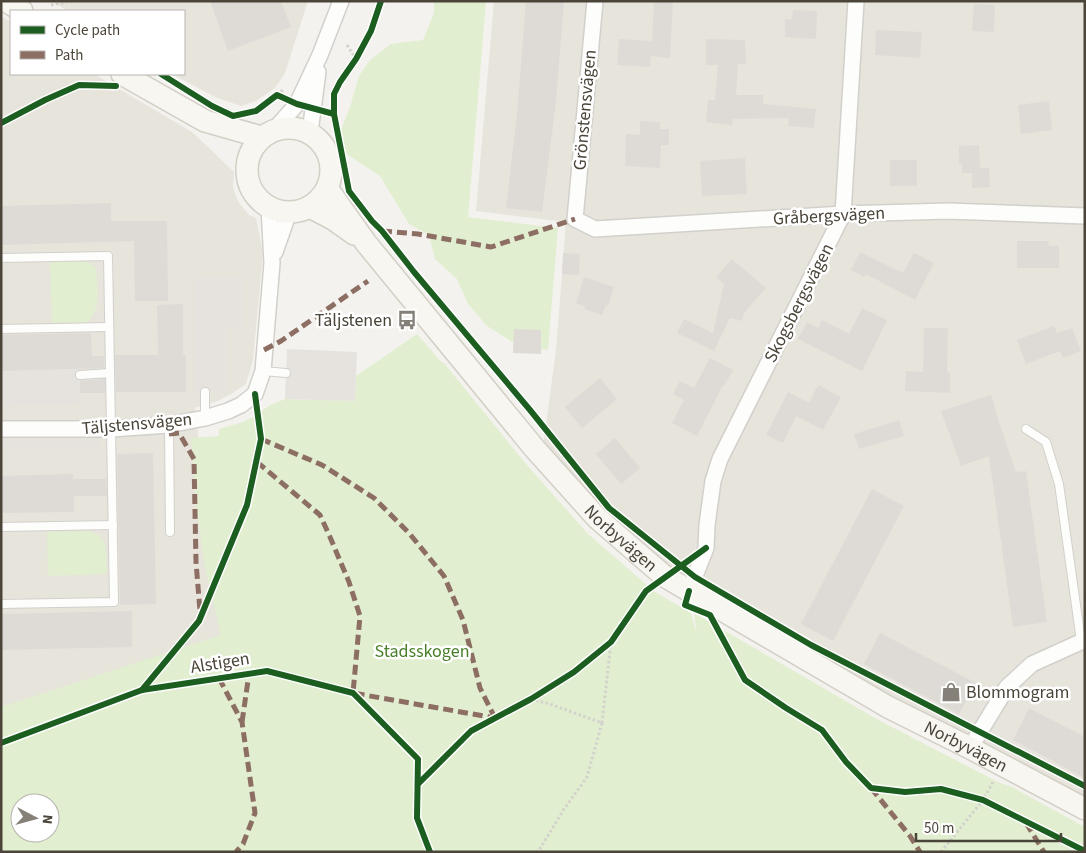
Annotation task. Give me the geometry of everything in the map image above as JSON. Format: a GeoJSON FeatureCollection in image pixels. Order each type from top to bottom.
{"type":"FeatureCollection","features":[{"type":"Feature","properties":{"kind":"street"},"geometry":{"type":"LineString","coordinates":[[6,1],[20,10]]}},
{"type":"Feature","properties":{"kind":"street"},"geometry":{"type":"LineString","coordinates":[[205,121],[268,133],[294,127],[310,132],[321,142],[328,154],[332,167],[330,181],[321,198],[310,207],[297,212],[279,209],[262,203],[252,192],[246,177],[247,160],[251,148],[268,133],[297,104],[320,56],[341,1]]}},
{"type":"Feature","properties":{"kind":"street","name":"Grönstensvägen"},"geometry":{"type":"LineString","coordinates":[[575,219],[595,1]]}},
{"type":"Feature","properties":{"kind":"street","name":"Skogsbergsvägen"},"geometry":{"type":"LineString","coordinates":[[688,592],[706,548],[713,481],[720,459],[843,214],[856,1]]}},
{"type":"Feature","properties":{"kind":"street"},"geometry":{"type":"LineString","coordinates":[[310,132],[320,56]]}},
{"type":"Feature","properties":{"kind":"street"},"geometry":{"type":"LineString","coordinates":[[124,75],[205,121],[247,160]]}},
{"type":"Feature","properties":{"kind":"street","name":"Norbyvägen"},"geometry":{"type":"LineString","coordinates":[[327,188],[366,244],[535,449],[596,518],[664,576],[688,592],[888,707],[1002,764],[1085,809]]}},
{"type":"Feature","properties":{"kind":"street","name":"Norbyvägen"},"geometry":{"type":"LineString","coordinates":[[310,207],[333,219],[366,244]]}},
{"type":"Feature","properties":{"kind":"street","name":"Täljstensvägen"},"geometry":{"type":"LineString","coordinates":[[1,429],[111,429],[169,425],[205,418],[228,411],[241,405],[255,394],[262,371],[272,263],[280,234],[279,209]]}},
{"type":"Feature","properties":{"kind":"street","name":"Gråbergsvägen"},"geometry":{"type":"LineString","coordinates":[[575,219],[595,229],[843,214],[948,211],[1085,216]]}},
{"type":"Feature","properties":{"kind":"street"},"geometry":{"type":"LineString","coordinates":[[970,748],[1007,687],[1032,664],[1083,641]]}},
{"type":"Feature","properties":{"kind":"lane"},"geometry":{"type":"LineString","coordinates":[[1,258],[108,256],[114,602],[1,604]]}},
{"type":"Feature","properties":{"kind":"lane"},"geometry":{"type":"LineString","coordinates":[[1,329],[110,327]]}},
{"type":"Feature","properties":{"kind":"lane"},"geometry":{"type":"LineString","coordinates":[[262,371],[286,373]]}},
{"type":"Feature","properties":{"kind":"lane"},"geometry":{"type":"LineString","coordinates":[[80,375],[110,373]]}},
{"type":"Feature","properties":{"kind":"lane"},"geometry":{"type":"LineString","coordinates":[[205,392],[205,418]]}},
{"type":"Feature","properties":{"kind":"lane"},"geometry":{"type":"LineString","coordinates":[[169,425],[170,532]]}},
{"type":"Feature","properties":{"kind":"lane"},"geometry":{"type":"LineString","coordinates":[[1026,429],[1046,442],[1059,484],[1083,641]]}},
{"type":"Feature","properties":{"kind":"lane"},"geometry":{"type":"LineString","coordinates":[[1,527],[113,525]]}},
{"type":"Feature","properties":{"kind":"path"},"geometry":{"type":"LineString","coordinates":[[51,5],[68,3]]}},
{"type":"Feature","properties":{"kind":"path"},"geometry":{"type":"LineString","coordinates":[[347,45],[356,59]]}},
{"type":"Feature","properties":{"kind":"path"},"geometry":{"type":"LineString","coordinates":[[351,66],[360,52]]}},
{"type":"Feature","properties":{"kind":"path"},"geometry":{"type":"LineString","coordinates":[[270,101],[278,96],[297,104]]}},
{"type":"Feature","properties":{"kind":"path"},"geometry":{"type":"LineString","coordinates":[[604,648],[616,634]]}},
{"type":"Feature","properties":{"kind":"path"},"geometry":{"type":"LineString","coordinates":[[538,852],[564,809],[587,777],[594,757],[602,723],[611,642]]}},
{"type":"Feature","properties":{"kind":"path"},"geometry":{"type":"LineString","coordinates":[[524,703],[538,695]]}},
{"type":"Feature","properties":{"kind":"path"},"geometry":{"type":"LineString","coordinates":[[531,699],[602,723]]}},
{"type":"Feature","properties":{"kind":"path"},"geometry":{"type":"LineString","coordinates":[[942,850],[986,801],[1002,764]]}},
{"type":"Feature","properties":{"kind":"path"},"geometry":{"type":"LineString","coordinates":[[974,798],[986,801]]}},
{"type":"Feature","properties":{"kind":"path"},"geometry":{"type":"LineString","coordinates":[[942,850],[947,830]]}},
{"type":"Feature","properties":{"kind":"shaded area"},"geometry":{"type":"Polygon","coordinates":[[[51,1],[308,1],[285,73],[275,88],[256,101],[241,106],[215,97],[174,75],[185,75],[185,10],[66,10],[51,1]]]}},
{"type":"Feature","properties":{"kind":"shaded area"},"geometry":{"type":"Polygon","coordinates":[[[494,1],[1085,1],[1085,803],[892,700],[669,570],[602,512],[543,447],[556,350],[566,222],[476,211],[494,1]]]}},
{"type":"Feature","properties":{"kind":"shaded area"},"geometry":{"type":"Polygon","coordinates":[[[1,16],[10,21],[10,75],[96,75],[192,132],[234,172],[233,188],[239,203],[249,215],[256,218],[263,253],[253,360],[246,384],[218,401],[195,408],[221,635],[1,710],[1,16]]]}},
{"type":"Feature","properties":{"kind":"shaded area"},"geometry":{"type":"Polygon","coordinates":[[[194,278],[242,278],[242,327],[226,327],[226,392],[194,391],[194,278]]]}},
{"type":"Feature","properties":{"kind":"shaded area"},"geometry":{"type":"Polygon","coordinates":[[[287,349],[357,352],[355,401],[285,399],[287,349]]]}},
{"type":"Feature","properties":{"kind":"shaded area"},"geometry":{"type":"Polygon","coordinates":[[[82,369],[80,375],[80,404],[1,406],[1,371],[82,369]]]}},
{"type":"Feature","properties":{"kind":"shaded area"},"geometry":{"type":"Polygon","coordinates":[[[1,436],[99,436],[99,449],[1,449],[1,436]]]}},
{"type":"Feature","properties":{"kind":"green space"},"geometry":{"type":"Polygon","coordinates":[[[434,1],[486,1],[468,217],[558,228],[548,350],[517,345],[487,326],[468,304],[457,279],[435,259],[429,235],[409,224],[380,176],[345,153],[341,130],[359,76],[370,60],[391,44],[423,40],[434,13],[434,1]]]}},
{"type":"Feature","properties":{"kind":"green space"},"geometry":{"type":"Polygon","coordinates":[[[84,259],[96,268],[98,297],[92,317],[87,323],[52,323],[50,261],[84,259]]]}},
{"type":"Feature","properties":{"kind":"green space","name":"Stadsskogen"},"geometry":{"type":"Polygon","coordinates":[[[417,334],[441,362],[444,363],[526,464],[587,533],[655,592],[691,613],[697,635],[694,613],[882,722],[998,782],[1012,787],[1085,827],[1085,852],[1,852],[1,707],[221,635],[205,567],[196,505],[191,438],[219,436],[219,429],[243,422],[270,405],[285,399],[355,401],[356,376],[417,334]]]}},
{"type":"Feature","properties":{"kind":"green space"},"geometry":{"type":"Polygon","coordinates":[[[87,531],[95,533],[104,541],[107,553],[107,574],[48,576],[47,532],[87,531]]]}},
{"type":"Feature","properties":{"kind":"building"},"geometry":{"type":"Polygon","coordinates":[[[210,1],[281,1],[291,27],[228,51],[210,1]]]}},
{"type":"Feature","properties":{"kind":"building"},"geometry":{"type":"Polygon","coordinates":[[[526,1],[564,1],[556,102],[542,212],[506,208],[517,114],[526,1]]]}},
{"type":"Feature","properties":{"kind":"building"},"geometry":{"type":"Polygon","coordinates":[[[654,1],[673,1],[670,58],[651,56],[650,67],[617,65],[619,39],[652,41],[654,1]]]}},
{"type":"Feature","properties":{"kind":"building"},"geometry":{"type":"Polygon","coordinates":[[[974,4],[995,5],[994,32],[972,31],[974,4]]]}},
{"type":"Feature","properties":{"kind":"building"},"geometry":{"type":"Polygon","coordinates":[[[793,10],[817,11],[816,39],[785,37],[785,19],[792,19],[793,10]]]}},
{"type":"Feature","properties":{"kind":"building"},"geometry":{"type":"Polygon","coordinates":[[[876,30],[922,32],[920,58],[875,55],[876,30]]]}},
{"type":"Feature","properties":{"kind":"building"},"geometry":{"type":"Polygon","coordinates":[[[706,39],[745,40],[746,64],[738,64],[736,95],[763,95],[763,104],[816,109],[814,128],[788,126],[789,118],[733,119],[732,125],[706,122],[708,100],[715,100],[718,65],[706,65],[706,39]]]}},
{"type":"Feature","properties":{"kind":"building"},"geometry":{"type":"Polygon","coordinates":[[[1049,101],[1052,130],[1021,134],[1018,105],[1049,101]]]}},
{"type":"Feature","properties":{"kind":"building"},"geometry":{"type":"Polygon","coordinates":[[[640,121],[660,122],[660,129],[669,129],[669,145],[661,145],[660,168],[625,166],[626,134],[640,135],[640,121]]]}},
{"type":"Feature","properties":{"kind":"building"},"geometry":{"type":"Polygon","coordinates":[[[979,145],[980,168],[989,168],[990,187],[972,188],[972,173],[962,173],[962,164],[959,165],[959,146],[979,145]]]}},
{"type":"Feature","properties":{"kind":"building"},"geometry":{"type":"Polygon","coordinates":[[[745,158],[747,194],[702,196],[700,161],[745,158]]]}},
{"type":"Feature","properties":{"kind":"building"},"geometry":{"type":"Polygon","coordinates":[[[890,160],[917,160],[917,186],[890,186],[890,160]]]}},
{"type":"Feature","properties":{"kind":"building"},"geometry":{"type":"Polygon","coordinates":[[[111,203],[111,221],[167,221],[168,301],[135,301],[134,241],[1,245],[1,206],[111,203]]]}},
{"type":"Feature","properties":{"kind":"building"},"geometry":{"type":"Polygon","coordinates":[[[1017,241],[1048,241],[1049,246],[1059,246],[1059,268],[1017,268],[1017,241]]]}},
{"type":"Feature","properties":{"kind":"building"},"geometry":{"type":"Polygon","coordinates":[[[860,252],[903,273],[914,253],[934,263],[915,300],[866,274],[865,277],[851,270],[860,252]]]}},
{"type":"Feature","properties":{"kind":"building"},"geometry":{"type":"Polygon","coordinates":[[[563,253],[580,254],[579,275],[562,274],[563,253]]]}},
{"type":"Feature","properties":{"kind":"building"},"geometry":{"type":"Polygon","coordinates":[[[732,259],[766,288],[744,313],[742,321],[730,318],[714,351],[677,333],[684,319],[713,333],[724,284],[716,277],[732,259]]]}},
{"type":"Feature","properties":{"kind":"building"},"geometry":{"type":"Polygon","coordinates":[[[584,277],[614,287],[608,306],[606,305],[602,315],[584,309],[585,306],[576,303],[584,277]]]}},
{"type":"Feature","properties":{"kind":"building"},"geometry":{"type":"Polygon","coordinates":[[[183,304],[183,355],[186,355],[186,392],[116,392],[115,355],[158,355],[157,305],[183,304]]]}},
{"type":"Feature","properties":{"kind":"building"},"geometry":{"type":"Polygon","coordinates":[[[862,308],[887,320],[862,371],[798,339],[807,322],[818,328],[822,320],[849,334],[862,308]]]}},
{"type":"Feature","properties":{"kind":"building"},"geometry":{"type":"Polygon","coordinates":[[[1054,326],[1057,333],[1072,328],[1081,351],[1063,358],[1060,351],[1026,364],[1017,340],[1054,326]]]}},
{"type":"Feature","properties":{"kind":"building"},"geometry":{"type":"Polygon","coordinates":[[[924,328],[948,328],[947,372],[950,373],[950,393],[905,391],[906,371],[923,372],[924,328]]]}},
{"type":"Feature","properties":{"kind":"building"},"geometry":{"type":"Polygon","coordinates":[[[514,329],[541,330],[541,354],[513,353],[514,329]]]}},
{"type":"Feature","properties":{"kind":"building"},"geometry":{"type":"Polygon","coordinates":[[[91,333],[92,356],[104,356],[104,368],[1,371],[1,335],[91,333]]]}},
{"type":"Feature","properties":{"kind":"building"},"geometry":{"type":"Polygon","coordinates":[[[710,358],[733,370],[723,385],[697,436],[672,423],[684,400],[673,394],[680,381],[694,388],[710,358]]]}},
{"type":"Feature","properties":{"kind":"building"},"geometry":{"type":"Polygon","coordinates":[[[600,378],[617,399],[582,428],[565,407],[600,378]]]}},
{"type":"Feature","properties":{"kind":"building"},"geometry":{"type":"Polygon","coordinates":[[[105,379],[105,393],[80,393],[80,381],[105,379]]]}},
{"type":"Feature","properties":{"kind":"building"},"geometry":{"type":"Polygon","coordinates":[[[818,385],[841,397],[823,430],[796,416],[783,443],[766,435],[788,392],[809,403],[818,385]]]}},
{"type":"Feature","properties":{"kind":"building"},"geometry":{"type":"Polygon","coordinates":[[[991,395],[1016,472],[1026,471],[1047,622],[1013,627],[989,456],[961,466],[941,411],[991,395]]]}},
{"type":"Feature","properties":{"kind":"building"},"geometry":{"type":"Polygon","coordinates":[[[899,420],[904,436],[859,449],[854,434],[899,420]]]}},
{"type":"Feature","properties":{"kind":"building"},"geometry":{"type":"Polygon","coordinates":[[[615,438],[640,468],[621,484],[596,454],[615,438]]]}},
{"type":"Feature","properties":{"kind":"building"},"geometry":{"type":"Polygon","coordinates":[[[153,453],[156,604],[120,605],[117,454],[153,453]]]}},
{"type":"Feature","properties":{"kind":"building"},"geometry":{"type":"Polygon","coordinates":[[[73,474],[73,479],[106,479],[107,496],[74,496],[74,512],[1,513],[1,476],[73,474]]]}},
{"type":"Feature","properties":{"kind":"building"},"geometry":{"type":"Polygon","coordinates":[[[872,489],[904,506],[833,641],[801,624],[872,489]]]}},
{"type":"Feature","properties":{"kind":"building"},"geometry":{"type":"Polygon","coordinates":[[[132,611],[132,647],[1,650],[1,614],[132,611]]]}},
{"type":"Feature","properties":{"kind":"building"},"geometry":{"type":"Polygon","coordinates":[[[880,633],[976,683],[959,714],[864,664],[880,633]]]}},
{"type":"Feature","properties":{"kind":"building"},"geometry":{"type":"Polygon","coordinates":[[[1029,708],[1085,737],[1085,778],[1013,740],[1029,708]]]}},
{"type":"Feature","properties":{"kind":"marked path"},"geometry":{"type":"LineString","coordinates":[[382,231],[418,234],[491,247],[575,219]]}},
{"type":"Feature","properties":{"kind":"marked path"},"geometry":{"type":"LineString","coordinates":[[264,350],[281,341],[368,281]]}},
{"type":"Feature","properties":{"kind":"marked path"},"geometry":{"type":"LineString","coordinates":[[169,434],[179,433],[194,459],[196,562],[200,611]]}},
{"type":"Feature","properties":{"kind":"marked path"},"geometry":{"type":"LineString","coordinates":[[261,439],[322,465],[374,498],[409,533],[444,576],[463,620],[480,688],[495,718]]}},
{"type":"Feature","properties":{"kind":"marked path"},"geometry":{"type":"LineString","coordinates":[[257,462],[320,515],[349,582],[360,616],[353,693],[495,718]]}},
{"type":"Feature","properties":{"kind":"marked path"},"geometry":{"type":"LineString","coordinates":[[242,722],[249,674]]}},
{"type":"Feature","properties":{"kind":"marked path"},"geometry":{"type":"LineString","coordinates":[[219,678],[242,722],[255,813],[243,844],[236,852]]}},
{"type":"Feature","properties":{"kind":"marked path"},"geometry":{"type":"LineString","coordinates":[[871,788],[910,836],[920,852]]}},
{"type":"Feature","properties":{"kind":"marked path"},"geometry":{"type":"LineString","coordinates":[[1026,823],[1044,852]]}},
{"type":"Feature","properties":{"kind":"cycle path"},"geometry":{"type":"LineString","coordinates":[[334,114],[334,94],[371,31],[381,1]]}},
{"type":"Feature","properties":{"kind":"cycle path"},"geometry":{"type":"LineString","coordinates":[[163,75],[212,106],[233,116],[256,111],[277,95],[297,104],[334,114],[349,191],[609,508],[695,577],[811,645],[1085,786]]}},
{"type":"Feature","properties":{"kind":"cycle path"},"geometry":{"type":"LineString","coordinates":[[1,123],[79,85],[116,86]]}},
{"type":"Feature","properties":{"kind":"cycle path"},"geometry":{"type":"LineString","coordinates":[[142,690],[199,621],[247,505],[261,439],[255,394]]}},
{"type":"Feature","properties":{"kind":"cycle path"},"geometry":{"type":"LineString","coordinates":[[418,784],[471,731],[531,699],[574,672],[611,642],[646,591],[706,548]]}},
{"type":"Feature","properties":{"kind":"cycle path"},"geometry":{"type":"LineString","coordinates":[[689,591],[685,605],[710,615],[745,680],[822,730],[846,762],[871,788],[905,792],[941,789],[983,800],[1085,851]]}},
{"type":"Feature","properties":{"kind":"cycle path","name":"Alstigen"},"geometry":{"type":"LineString","coordinates":[[1,743],[142,690],[267,671],[353,693],[418,759],[417,818],[430,852]]}},
{"type":"Feature","properties":{"kind":"place","name":"Täljstenen"},"geometry":{"type":"Point","coordinates":[407,320]}},
{"type":"Feature","properties":{"kind":"place","name":"Blommogram"},"geometry":{"type":"Point","coordinates":[951,692]}}]}
